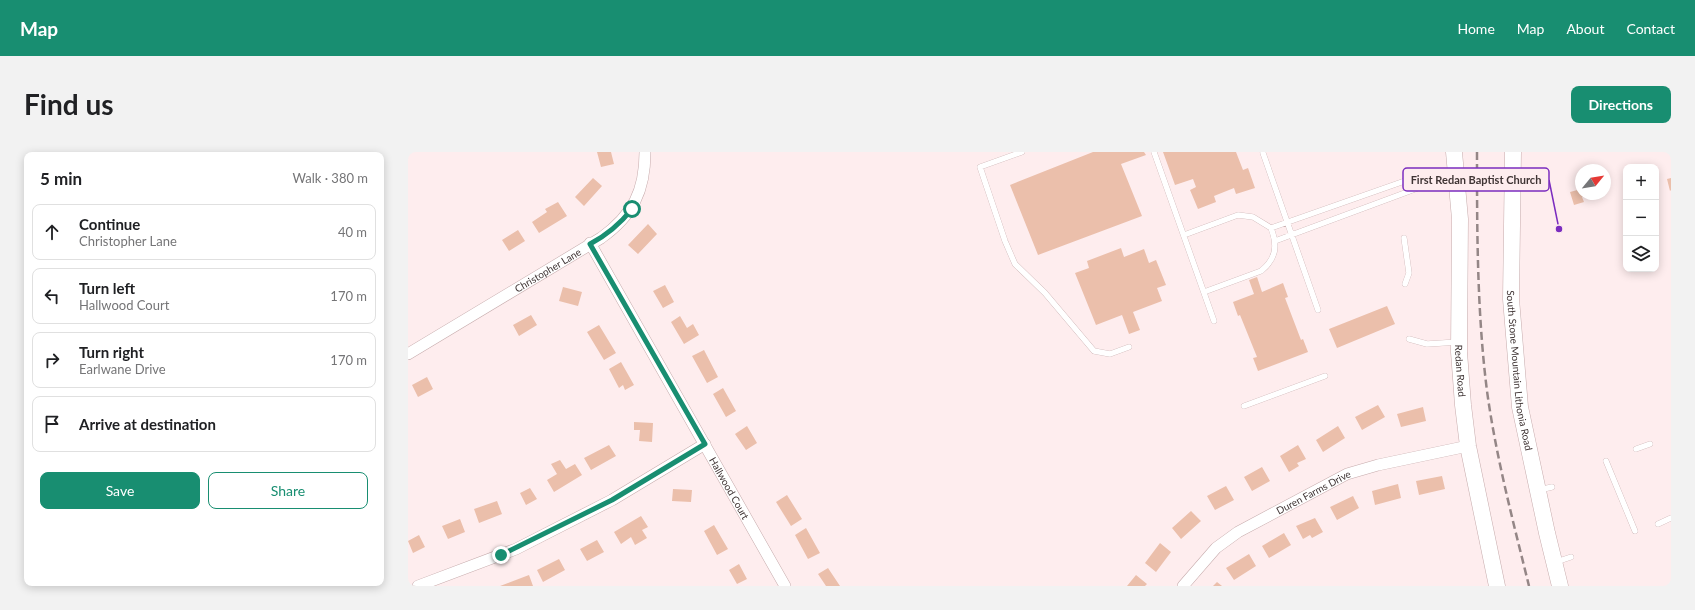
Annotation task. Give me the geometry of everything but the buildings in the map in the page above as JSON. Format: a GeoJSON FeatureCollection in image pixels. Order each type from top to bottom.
{"type":"FeatureCollection","features":[{"type":"Feature","properties":{"kind":"main road","name":"Redan Road"},"geometry":{"type":"LineString","coordinates":[[1454,152],[1455,178],[1460,219],[1459,342],[1463,406],[1468,446],[1497,586]]}},
{"type":"Feature","properties":{"kind":"main road","name":"South Stone Mountain Lithonia Road"},"geometry":{"type":"LineString","coordinates":[[1512,152],[1510,255],[1514,353],[1520,407],[1545,489],[1555,563],[1560,586]]}},
{"type":"Feature","properties":{"kind":"street","name":"Christopher Lane"},"geometry":{"type":"LineString","coordinates":[[408,354],[601,238],[618,224],[632,209],[642,184],[645,152]]}},
{"type":"Feature","properties":{"kind":"street","name":"Hallwood Court"},"geometry":{"type":"LineString","coordinates":[[590,244],[785,586]]}},
{"type":"Feature","properties":{"kind":"street"},"geometry":{"type":"LineString","coordinates":[[418,586],[516,549],[612,500],[705,444]]}},
{"type":"Feature","properties":{"kind":"street","name":"Duren Farms Drive"},"geometry":{"type":"LineString","coordinates":[[1183,586],[1216,548],[1238,532],[1347,474],[1378,465],[1468,446]]}},
{"type":"Feature","properties":{"kind":"lane"},"geometry":{"type":"LineString","coordinates":[[1022,152],[980,167],[1005,241],[1015,264],[1045,293],[1094,352],[1110,354],[1129,347]]}},
{"type":"Feature","properties":{"kind":"lane"},"geometry":{"type":"LineString","coordinates":[[1154,152],[1214,321]]}},
{"type":"Feature","properties":{"kind":"lane"},"geometry":{"type":"LineString","coordinates":[[1263,153],[1318,310]]}},
{"type":"Feature","properties":{"kind":"lane"},"geometry":{"type":"LineString","coordinates":[[1270,228],[1416,177],[1455,178]]}},
{"type":"Feature","properties":{"kind":"lane"},"geometry":{"type":"LineString","coordinates":[[1416,177],[1418,188]]}},
{"type":"Feature","properties":{"kind":"lane"},"geometry":{"type":"LineString","coordinates":[[1276,241],[1418,188],[1455,178]]}},
{"type":"Feature","properties":{"kind":"lane"},"geometry":{"type":"LineString","coordinates":[[1184,235],[1238,215],[1254,217],[1270,228],[1276,241],[1268,266],[1261,271],[1204,292]]}},
{"type":"Feature","properties":{"kind":"lane"},"geometry":{"type":"LineString","coordinates":[[1404,238],[1409,273],[1405,284]]}},
{"type":"Feature","properties":{"kind":"lane"},"geometry":{"type":"LineString","coordinates":[[1409,340],[1427,344],[1459,342]]}},
{"type":"Feature","properties":{"kind":"lane"},"geometry":{"type":"LineString","coordinates":[[1244,406],[1325,376]]}},
{"type":"Feature","properties":{"kind":"lane"},"geometry":{"type":"LineString","coordinates":[[1636,449],[1650,444]]}},
{"type":"Feature","properties":{"kind":"lane"},"geometry":{"type":"LineString","coordinates":[[1606,462],[1635,531]]}},
{"type":"Feature","properties":{"kind":"lane"},"geometry":{"type":"LineString","coordinates":[[1658,524],[1671,518]]}},
{"type":"Feature","properties":{"kind":"lane"},"geometry":{"type":"LineString","coordinates":[[1555,563],[1571,557]]}},
{"type":"Feature","properties":{"kind":"railway"},"geometry":{"type":"LineString","coordinates":[[1477,152],[1479,301],[1487,391],[1500,465],[1529,586]]}},
{"type":"Feature","properties":{"kind":"place","name":"First Redan Baptist Church"},"geometry":{"type":"Point","coordinates":[1559,229]}},
{"type":"Feature","properties":{"kind":"route"},"geometry":{"type":"LineString","coordinates":[[501,555],[516,549],[550,530],[612,500],[705,444],[590,244],[601,238],[623,220],[632,209]]}}]}
